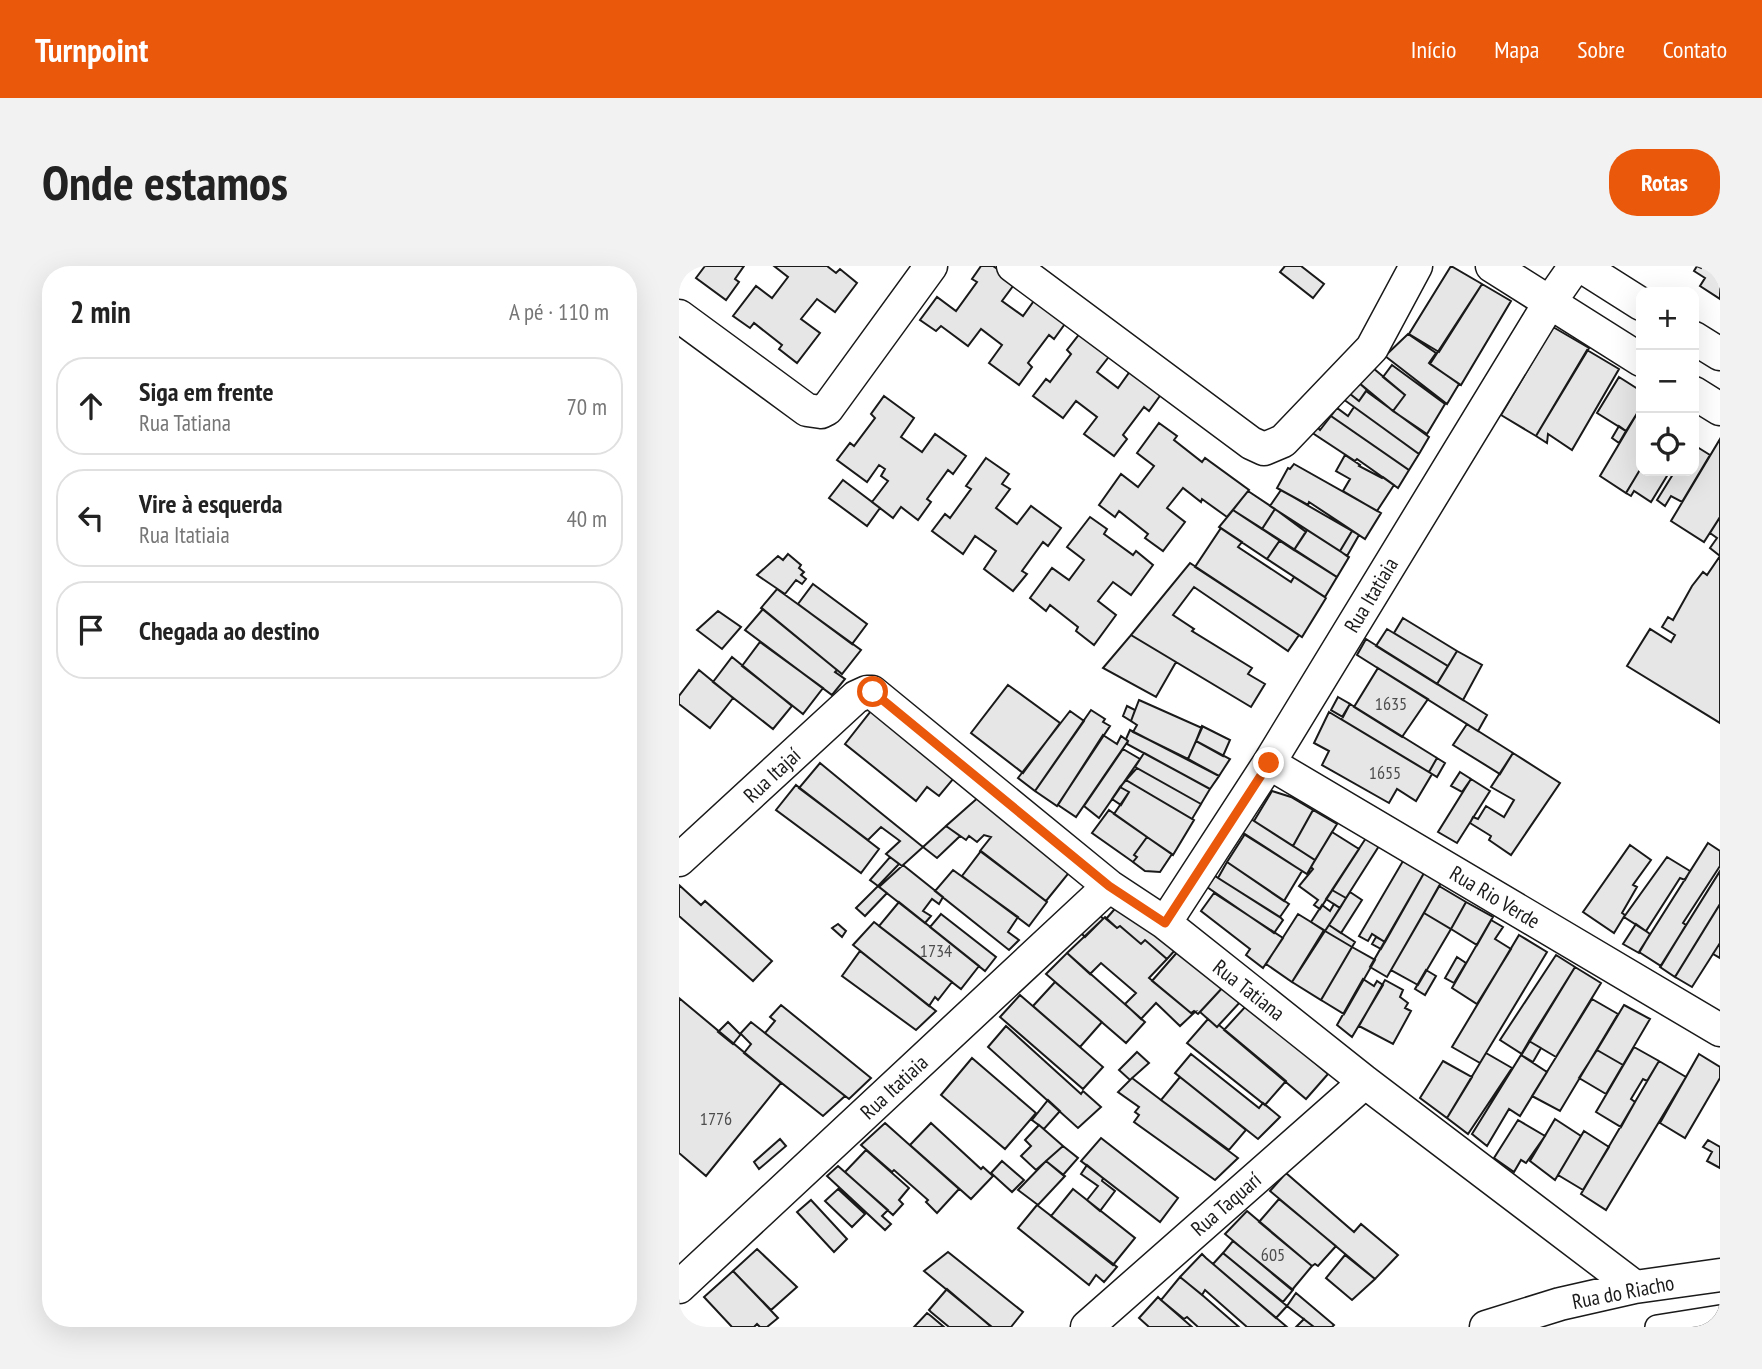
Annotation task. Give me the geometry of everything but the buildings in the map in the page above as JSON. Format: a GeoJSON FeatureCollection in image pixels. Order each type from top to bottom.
{"type":"FeatureCollection","features":[{"type":"Feature","properties":{"kind":"street"},"geometry":{"type":"LineString","coordinates":[[679,316],[807,410],[814,412],[827,409],[931,266]]}},
{"type":"Feature","properties":{"kind":"street"},"geometry":{"type":"LineString","coordinates":[[1013,266],[1251,443],[1264,449],[1283,441],[1372,348],[1416,266]]}},
{"type":"Feature","properties":{"kind":"street"},"geometry":{"type":"LineString","coordinates":[[1492,266],[1636,357]]}},
{"type":"Feature","properties":{"kind":"street","name":"Rua Itatiaia"},"geometry":{"type":"LineString","coordinates":[[1165,923],[1269,763],[1550,302],[1575,266]]}},
{"type":"Feature","properties":{"kind":"street"},"geometry":{"type":"LineString","coordinates":[[1581,266],[1636,301]]}},
{"type":"Feature","properties":{"kind":"street"},"geometry":{"type":"LineString","coordinates":[[1699,341],[1720,354]]}},
{"type":"Feature","properties":{"kind":"street"},"geometry":{"type":"LineString","coordinates":[[1699,396],[1720,409]]}},
{"type":"Feature","properties":{"kind":"street","name":"Rua Itajaí"},"geometry":{"type":"LineString","coordinates":[[679,860],[856,697],[867,692]]}},
{"type":"Feature","properties":{"kind":"street","name":"Rua Tatiana"},"geometry":{"type":"LineString","coordinates":[[867,692],[878,695],[1109,886],[1165,923],[1365,1082],[1635,1287]]}},
{"type":"Feature","properties":{"kind":"street","name":"Rua Rio Verde"},"geometry":{"type":"LineString","coordinates":[[1269,763],[1720,1030]]}},
{"type":"Feature","properties":{"kind":"street","name":"Rua Itatiaia"},"geometry":{"type":"LineString","coordinates":[[679,1287],[1109,886]]}},
{"type":"Feature","properties":{"kind":"street","name":"Rua Taquarí"},"geometry":{"type":"LineString","coordinates":[[1087,1327],[1365,1082]]}},
{"type":"Feature","properties":{"kind":"street","name":"Rua do Riacho"},"geometry":{"type":"LineString","coordinates":[[1486,1327],[1560,1304],[1635,1287],[1720,1275]]}},
{"type":"Feature","properties":{"kind":"street"},"geometry":{"type":"LineString","coordinates":[[1657,1327],[1720,1317]]}},
{"type":"Feature","properties":{"kind":"route"},"geometry":{"type":"LineString","coordinates":[[873,692],[1109,886],[1165,923],[1269,763]]}}]}
